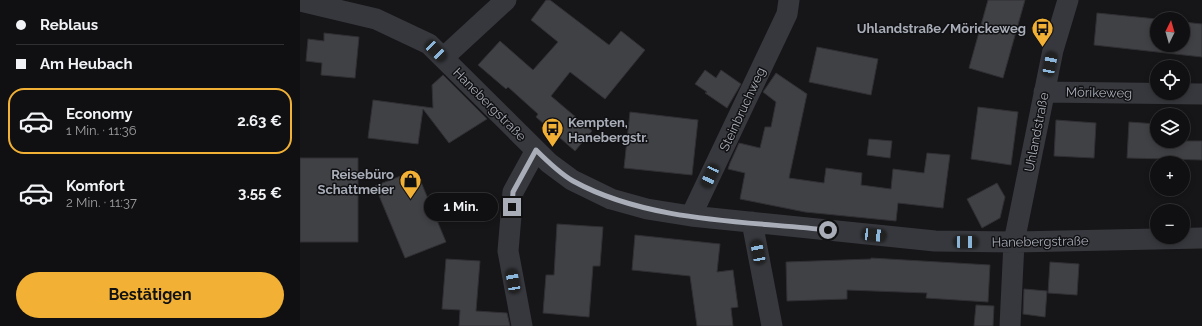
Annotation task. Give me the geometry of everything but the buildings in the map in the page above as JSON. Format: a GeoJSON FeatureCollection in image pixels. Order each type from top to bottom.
{"type":"FeatureCollection","features":[{"type":"Feature","properties":{"kind":"street"},"geometry":{"type":"LineString","coordinates":[[443,58],[506,0]]}},
{"type":"Feature","properties":{"kind":"street","name":"Steinbruchweg"},"geometry":{"type":"LineString","coordinates":[[691,216],[787,14],[789,0]]}},
{"type":"Feature","properties":{"kind":"street","name":"Uhlandstraße"},"geometry":{"type":"LineString","coordinates":[[1010,326],[1014,242],[1053,50],[1068,0]]}},
{"type":"Feature","properties":{"kind":"street","name":"Hanebergstraße"},"geometry":{"type":"LineString","coordinates":[[300,1],[376,19],[429,44],[549,163],[572,180],[611,199],[647,209],[691,216],[934,241],[1014,242],[1202,238]]}},
{"type":"Feature","properties":{"kind":"street","name":"Mörikeweg"},"geometry":{"type":"LineString","coordinates":[[1044,92],[1202,94]]}},
{"type":"Feature","properties":{"kind":"street"},"geometry":{"type":"LineString","coordinates":[[522,326],[508,251],[513,192],[536,150]]}},
{"type":"Feature","properties":{"kind":"street"},"geometry":{"type":"LineString","coordinates":[[752,222],[772,326]]}},
{"type":"Feature","properties":{"kind":"place","name":"Uhlandstraße/Mörickeweg"},"geometry":{"type":"Point","coordinates":[1042,48]}},
{"type":"Feature","properties":{"kind":"place","name":"Kempten, Hanebergstr."},"geometry":{"type":"Point","coordinates":[553,148]}},
{"type":"Feature","properties":{"kind":"place","name":"Reisebüro Schattmeier"},"geometry":{"type":"Point","coordinates":[410,200]}},
{"type":"Feature","properties":{"kind":"route"},"geometry":{"type":"LineString","coordinates":[[512,207],[513,192],[536,150],[549,163],[572,180],[611,199],[647,209],[691,216],[828,230]]}}]}
